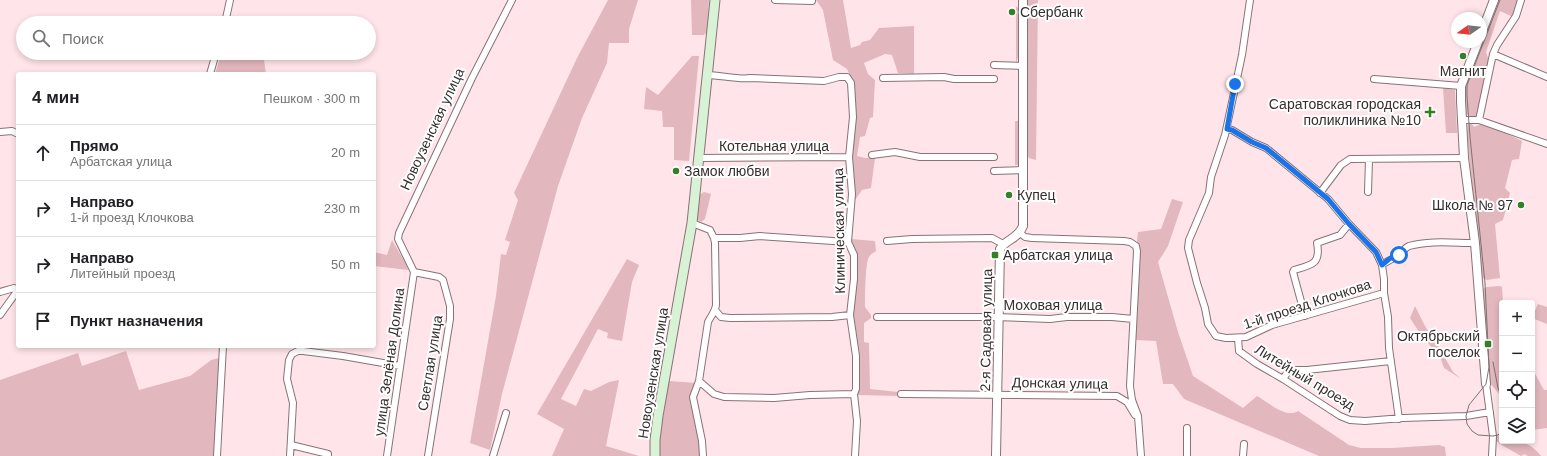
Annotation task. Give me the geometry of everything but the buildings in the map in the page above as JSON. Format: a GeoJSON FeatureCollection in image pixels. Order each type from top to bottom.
{"type":"FeatureCollection","features":[{"type":"Feature","properties":{"kind":"main road","name":"Новоузенская улица"},"geometry":{"type":"LineString","coordinates":[[655,456],[658,416],[692,224],[715,0]]}},
{"type":"Feature","properties":{"kind":"street"},"geometry":{"type":"LineString","coordinates":[[227,16],[230,0]]}},
{"type":"Feature","properties":{"kind":"street","name":"Новоузенская улица"},"geometry":{"type":"LineString","coordinates":[[414,272],[398,239],[399,233],[472,78],[512,0]]}},
{"type":"Feature","properties":{"kind":"street"},"geometry":{"type":"LineString","coordinates":[[775,0],[812,1]]}},
{"type":"Feature","properties":{"kind":"street"},"geometry":{"type":"LineString","coordinates":[[887,241],[912,239],[992,238],[1003,244],[1020,233],[1023,226],[1023,0]]}},
{"type":"Feature","properties":{"kind":"street","name":"Литейный проезд"},"geometry":{"type":"LineString","coordinates":[[1250,0],[1243,48],[1227,129],[1211,177],[1209,194],[1189,240],[1188,248],[1208,324],[1216,336],[1238,338],[1240,351],[1257,364],[1340,416],[1350,420],[1365,421],[1466,416],[1490,412]]}},
{"type":"Feature","properties":{"kind":"street"},"geometry":{"type":"LineString","coordinates":[[1487,18],[1494,0]]}},
{"type":"Feature","properties":{"kind":"street"},"geometry":{"type":"LineString","coordinates":[[1479,120],[1493,54],[1497,45],[1516,16],[1521,0]]}},
{"type":"Feature","properties":{"kind":"street"},"geometry":{"type":"LineString","coordinates":[[1476,48],[1461,86],[1461,120],[1464,158],[1475,243],[1486,384],[1493,436],[1492,456]]}},
{"type":"Feature","properties":{"kind":"street"},"geometry":{"type":"LineString","coordinates":[[1493,54],[1547,77]]}},
{"type":"Feature","properties":{"kind":"street"},"geometry":{"type":"LineString","coordinates":[[211,72],[214,60]]}},
{"type":"Feature","properties":{"kind":"street"},"geometry":{"type":"LineString","coordinates":[[994,65],[1023,66]]}},
{"type":"Feature","properties":{"kind":"street","name":"Клиническая улица"},"geometry":{"type":"LineString","coordinates":[[708,75],[733,77],[744,80],[750,78],[824,81],[839,77],[847,77],[851,82],[852,117],[849,157],[852,194],[848,242],[854,255],[854,279],[850,315],[856,356],[856,389],[854,394],[858,421],[855,456]]}},
{"type":"Feature","properties":{"kind":"street"},"geometry":{"type":"LineString","coordinates":[[883,78],[944,77],[954,79],[994,79]]}},
{"type":"Feature","properties":{"kind":"street"},"geometry":{"type":"LineString","coordinates":[[1374,79],[1461,86]]}},
{"type":"Feature","properties":{"kind":"street"},"geometry":{"type":"LineString","coordinates":[[1461,120],[1479,120],[1547,144]]}},
{"type":"Feature","properties":{"kind":"street","name":"1-й проезд Клочкова"},"geometry":{"type":"LineString","coordinates":[[1227,129],[1232,130],[1252,142],[1266,148],[1328,199],[1349,224],[1376,252],[1382,265],[1384,279],[1391,361],[1399,419]]}},
{"type":"Feature","properties":{"kind":"street"},"geometry":{"type":"LineString","coordinates":[[0,132],[12,131],[16,133]]}},
{"type":"Feature","properties":{"kind":"street"},"geometry":{"type":"LineString","coordinates":[[872,155],[895,152],[920,157],[994,157]]}},
{"type":"Feature","properties":{"kind":"street","name":"Котельная улица"},"geometry":{"type":"LineString","coordinates":[[699,158],[849,157]]}},
{"type":"Feature","properties":{"kind":"street"},"geometry":{"type":"LineString","coordinates":[[1320,193],[1344,161],[1350,159],[1464,158]]}},
{"type":"Feature","properties":{"kind":"street"},"geometry":{"type":"LineString","coordinates":[[1368,192],[1369,160]]}},
{"type":"Feature","properties":{"kind":"street"},"geometry":{"type":"LineString","coordinates":[[994,171],[1023,170]]}},
{"type":"Feature","properties":{"kind":"street"},"geometry":{"type":"LineString","coordinates":[[692,224],[710,230],[714,238],[716,310],[721,317],[832,317],[850,315]]}},
{"type":"Feature","properties":{"kind":"street"},"geometry":{"type":"LineString","coordinates":[[1306,316],[1293,272],[1294,270],[1316,262],[1318,257],[1317,243],[1340,235],[1349,224]]}},
{"type":"Feature","properties":{"kind":"street"},"geometry":{"type":"LineString","coordinates":[[1020,233],[1025,237],[1032,238],[1124,241],[1130,242],[1136,246],[1137,251],[1130,386],[1132,400],[1138,416],[1141,456]]}},
{"type":"Feature","properties":{"kind":"street"},"geometry":{"type":"LineString","coordinates":[[714,238],[760,236],[848,242]]}},
{"type":"Feature","properties":{"kind":"street"},"geometry":{"type":"LineString","coordinates":[[1382,265],[1389,259],[1399,255],[1404,248],[1410,246],[1437,242],[1475,243]]}},
{"type":"Feature","properties":{"kind":"street","name":"2-я Садовая улица"},"geometry":{"type":"LineString","coordinates":[[996,456],[1000,249],[1003,244]]}},
{"type":"Feature","properties":{"kind":"street","name":"улица Зелёная Долина"},"geometry":{"type":"LineString","coordinates":[[387,456],[414,272]]}},
{"type":"Feature","properties":{"kind":"street","name":"Светлая улица"},"geometry":{"type":"LineString","coordinates":[[414,272],[439,277],[443,280],[450,306],[450,320],[428,456]]}},
{"type":"Feature","properties":{"kind":"street"},"geometry":{"type":"LineString","coordinates":[[0,292],[14,288],[16,289]]}},
{"type":"Feature","properties":{"kind":"street"},"geometry":{"type":"LineString","coordinates":[[0,315],[16,293]]}},
{"type":"Feature","properties":{"kind":"street","name":"1-й проезд Клочкова"},"geometry":{"type":"LineString","coordinates":[[1238,338],[1246,338],[1272,326],[1384,293]]}},
{"type":"Feature","properties":{"kind":"street"},"geometry":{"type":"LineString","coordinates":[[703,456],[702,441],[693,397],[699,381],[708,322],[716,310]]}},
{"type":"Feature","properties":{"kind":"street","name":"Моховая улица"},"geometry":{"type":"LineString","coordinates":[[877,317],[998,317],[1050,319],[1067,317],[1112,317],[1133,319]]}},
{"type":"Feature","properties":{"kind":"street"},"geometry":{"type":"LineString","coordinates":[[217,456],[223,348]]}},
{"type":"Feature","properties":{"kind":"street"},"geometry":{"type":"LineString","coordinates":[[290,456],[293,403],[288,379],[292,354],[298,351],[303,351],[400,366]]}},
{"type":"Feature","properties":{"kind":"street"},"geometry":{"type":"LineString","coordinates":[[1283,379],[1286,373],[1291,370],[1307,370],[1391,361]]}},
{"type":"Feature","properties":{"kind":"street"},"geometry":{"type":"LineString","coordinates":[[699,381],[714,394],[724,397],[774,398],[854,394]]}},
{"type":"Feature","properties":{"kind":"street","name":"Донская улица"},"geometry":{"type":"LineString","coordinates":[[901,394],[1117,396],[1127,402],[1135,415],[1138,416]]}},
{"type":"Feature","properties":{"kind":"street"},"geometry":{"type":"LineString","coordinates":[[493,456],[506,413]]}},
{"type":"Feature","properties":{"kind":"street"},"geometry":{"type":"LineString","coordinates":[[1187,428],[1187,456]]}},
{"type":"Feature","properties":{"kind":"street"},"geometry":{"type":"LineString","coordinates":[[1243,456],[1244,444]]}},
{"type":"Feature","properties":{"kind":"street"},"geometry":{"type":"LineString","coordinates":[[291,445],[328,454],[328,456]]}},
{"type":"Feature","properties":{"kind":"shaded area"},"geometry":{"type":"Polygon","coordinates":[[[608,0],[638,0],[629,29],[629,43],[609,43],[607,63],[582,118],[558,186],[502,394],[490,450],[470,443],[496,296],[501,254],[506,255],[510,242],[505,240],[518,200],[514,193],[577,58],[608,0]]]}},
{"type":"Feature","properties":{"kind":"shaded area"},"geometry":{"type":"Polygon","coordinates":[[[691,0],[709,0],[707,32],[704,35],[692,35],[691,0]]]}},
{"type":"Feature","properties":{"kind":"shaded area"},"geometry":{"type":"Polygon","coordinates":[[[816,0],[843,0],[851,48],[860,45],[862,42],[870,40],[879,28],[914,26],[914,74],[898,73],[892,55],[885,54],[864,63],[868,74],[875,80],[873,117],[870,118],[865,136],[860,137],[857,156],[875,158],[871,188],[862,190],[853,203],[851,154],[853,82],[847,69],[833,60],[823,10],[816,0]]]}},
{"type":"Feature","properties":{"kind":"shaded area"},"geometry":{"type":"Polygon","coordinates":[[[1028,0],[1038,0],[1036,160],[1029,158],[1027,155],[1028,0]]]}},
{"type":"Feature","properties":{"kind":"shaded area"},"geometry":{"type":"Polygon","coordinates":[[[1497,0],[1519,0],[1513,17],[1500,11],[1486,52],[1488,63],[1479,113],[1475,117],[1466,114],[1463,108],[1463,87],[1478,48],[1487,48],[1487,26],[1497,0]]]}},
{"type":"Feature","properties":{"kind":"shaded area"},"geometry":{"type":"Polygon","coordinates":[[[1016,6],[1020,10],[1019,54],[1016,64],[1016,6]]]}},
{"type":"Feature","properties":{"kind":"shaded area"},"geometry":{"type":"Polygon","coordinates":[[[692,56],[699,56],[689,161],[674,160],[674,127],[663,127],[662,111],[644,109],[646,87],[658,95],[692,56]]]}},
{"type":"Feature","properties":{"kind":"shaded area"},"geometry":{"type":"Polygon","coordinates":[[[219,60],[264,60],[266,72],[216,72],[219,60]]]}},
{"type":"Feature","properties":{"kind":"shaded area"},"geometry":{"type":"Polygon","coordinates":[[[1443,88],[1455,90],[1457,133],[1446,133],[1443,88]]]}},
{"type":"Feature","properties":{"kind":"shaded area"},"geometry":{"type":"Polygon","coordinates":[[[1015,121],[1019,121],[1019,165],[1015,165],[1015,121]]]}},
{"type":"Feature","properties":{"kind":"shaded area"},"geometry":{"type":"Polygon","coordinates":[[[1471,123],[1474,127],[1481,124],[1487,124],[1522,141],[1519,159],[1512,160],[1505,188],[1510,193],[1503,220],[1495,224],[1500,278],[1487,280],[1481,277],[1467,133],[1468,124],[1471,123]]]}},
{"type":"Feature","properties":{"kind":"shaded area"},"geometry":{"type":"Polygon","coordinates":[[[704,192],[711,194],[705,219],[701,222],[696,219],[698,196],[704,192]]]}},
{"type":"Feature","properties":{"kind":"shaded area"},"geometry":{"type":"Polygon","coordinates":[[[1172,199],[1183,202],[1168,246],[1158,262],[1178,332],[1193,376],[1243,408],[1257,396],[1277,409],[1288,413],[1298,411],[1349,445],[1361,448],[1392,448],[1439,445],[1445,447],[1446,456],[1319,456],[1184,399],[1173,384],[1163,384],[1156,341],[1135,340],[1135,313],[1140,251],[1137,241],[1138,232],[1161,229],[1172,199]]]}},
{"type":"Feature","properties":{"kind":"shaded area"},"geometry":{"type":"Polygon","coordinates":[[[851,239],[875,241],[876,251],[869,257],[866,281],[865,307],[871,315],[871,318],[864,323],[864,342],[869,343],[870,389],[898,392],[901,396],[856,395],[851,317],[856,278],[857,253],[851,239]]]}},
{"type":"Feature","properties":{"kind":"shaded area"},"geometry":{"type":"Polygon","coordinates":[[[392,240],[408,270],[376,266],[376,252],[387,255],[392,240]]]}},
{"type":"Feature","properties":{"kind":"shaded area"},"geometry":{"type":"Polygon","coordinates":[[[627,259],[639,265],[632,282],[622,341],[607,338],[608,333],[598,329],[561,399],[576,406],[584,389],[591,391],[609,382],[619,380],[606,446],[639,456],[552,456],[564,429],[537,414],[627,259]]]}},
{"type":"Feature","properties":{"kind":"shaded area"},"geometry":{"type":"Polygon","coordinates":[[[1487,287],[1502,287],[1503,300],[1499,300],[1499,394],[1489,382],[1483,289],[1487,287]]]}},
{"type":"Feature","properties":{"kind":"shaded area"},"geometry":{"type":"Polygon","coordinates":[[[1538,304],[1547,307],[1547,324],[1535,319],[1535,311],[1538,304]]]}},
{"type":"Feature","properties":{"kind":"shaded area"},"geometry":{"type":"Polygon","coordinates":[[[1415,306],[1426,328],[1436,342],[1453,372],[1461,379],[1444,368],[1440,357],[1421,335],[1410,318],[1415,306]]]}},
{"type":"Feature","properties":{"kind":"shaded area"},"geometry":{"type":"Polygon","coordinates":[[[126,351],[139,390],[190,376],[211,360],[219,358],[214,456],[0,456],[0,380],[78,353],[82,366],[126,351]]]}},
{"type":"Feature","properties":{"kind":"shaded area"},"geometry":{"type":"Polygon","coordinates":[[[1535,374],[1544,390],[1547,390],[1547,428],[1535,430],[1535,374]]]}},
{"type":"Feature","properties":{"kind":"shaded area"},"geometry":{"type":"Polygon","coordinates":[[[669,381],[697,383],[693,390],[690,402],[697,429],[701,456],[659,456],[659,442],[669,381]]]}},
{"type":"Feature","properties":{"kind":"shaded area"},"geometry":{"type":"Polygon","coordinates":[[[1499,433],[1499,443],[1495,440],[1499,433]]]}},
{"type":"Feature","properties":{"kind":"shaded area"},"geometry":{"type":"Polygon","coordinates":[[[1500,444],[1526,444],[1537,451],[1541,456],[1528,456],[1524,454],[1521,456],[1500,444]]]}},
{"type":"Feature","properties":{"kind":"tram line"},"geometry":{"type":"LineString","coordinates":[[1499,434],[1493,436],[1478,435],[1472,431],[1467,424],[1466,416],[1469,405],[1486,384],[1489,367],[1485,283],[1470,137],[1467,85],[1500,0]]}},
{"type":"Feature","properties":{"kind":"tram line"},"geometry":{"type":"LineString","coordinates":[[1493,362],[1499,390]]}},
{"type":"Feature","properties":{"kind":"place","name":"Сбербанк"},"geometry":{"type":"Point","coordinates":[1012,12]}},
{"type":"Feature","properties":{"kind":"place","name":"Магнит"},"geometry":{"type":"Point","coordinates":[1463,56]}},
{"type":"Feature","properties":{"kind":"place","name":"Саратовская городская поликлиника №10"},"geometry":{"type":"Point","coordinates":[1430,112]}},
{"type":"Feature","properties":{"kind":"place","name":"Замок любви"},"geometry":{"type":"Point","coordinates":[676,171]}},
{"type":"Feature","properties":{"kind":"place","name":"Купец"},"geometry":{"type":"Point","coordinates":[1009,195]}},
{"type":"Feature","properties":{"kind":"place","name":"Школа № 97"},"geometry":{"type":"Point","coordinates":[1521,205]}},
{"type":"Feature","properties":{"kind":"place","name":"Арбатская улица"},"geometry":{"type":"Point","coordinates":[995,255]}},
{"type":"Feature","properties":{"kind":"place","name":"Октябрьский поселок"},"geometry":{"type":"Point","coordinates":[1488,344]}},
{"type":"Feature","properties":{"kind":"route"},"geometry":{"type":"LineString","coordinates":[[1235,84],[1227,129],[1232,130],[1252,142],[1266,148],[1328,199],[1349,224],[1376,252],[1382,265],[1389,259],[1399,255]]}}]}
